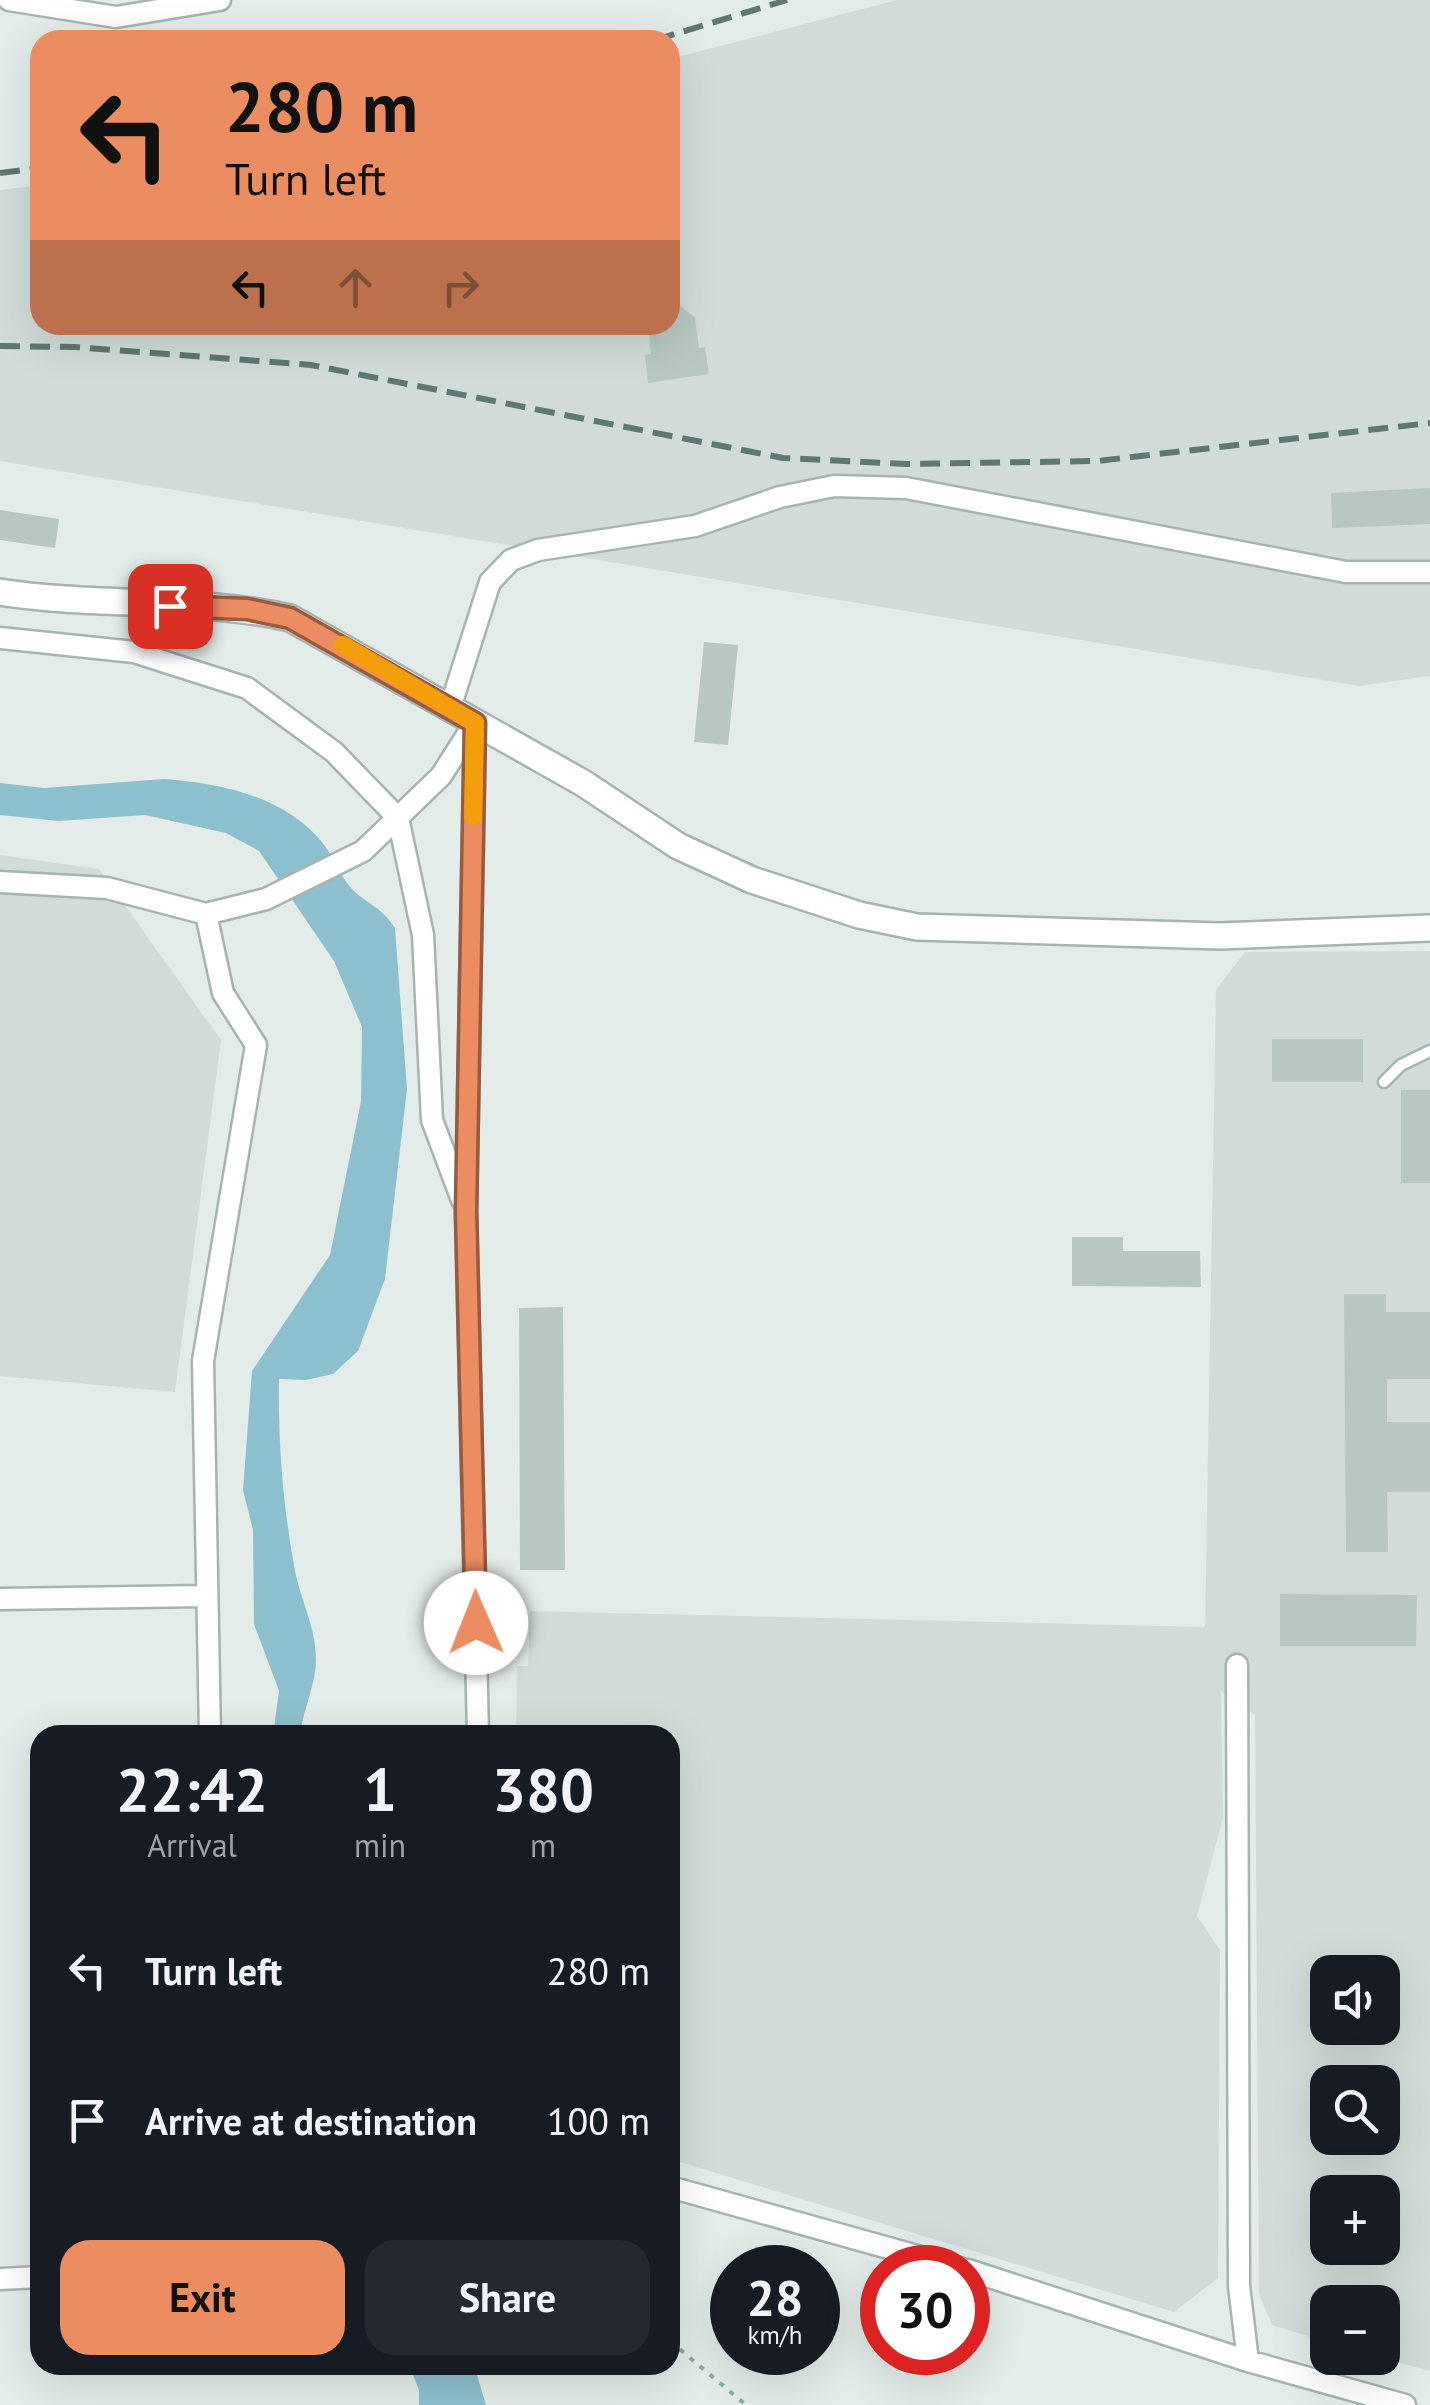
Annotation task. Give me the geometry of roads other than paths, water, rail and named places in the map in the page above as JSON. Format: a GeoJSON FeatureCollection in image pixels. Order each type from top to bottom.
{"type":"FeatureCollection","features":[{"type":"Feature","properties":{"kind":"street"},"geometry":{"type":"LineString","coordinates":[[9,0],[116,17],[220,0]]}},
{"type":"Feature","properties":{"kind":"street"},"geometry":{"type":"LineString","coordinates":[[450,708],[490,582],[511,560],[538,550],[695,526],[780,498],[834,486],[906,488],[1346,572],[1430,572]]}},
{"type":"Feature","properties":{"kind":"street"},"geometry":{"type":"LineString","coordinates":[[0,592],[54,600],[247,609],[290,618],[582,784],[678,846],[752,880],[859,916],[916,927],[1220,936],[1430,928]]}},
{"type":"Feature","properties":{"kind":"street"},"geometry":{"type":"LineString","coordinates":[[0,638],[134,652],[247,688],[334,752],[398,818],[423,935],[432,1120],[466,1211]]}},
{"type":"Feature","properties":{"kind":"street"},"geometry":{"type":"LineString","coordinates":[[0,882],[107,888],[206,914],[266,900],[363,851],[441,776],[475,723]]}},
{"type":"Feature","properties":{"kind":"street"},"geometry":{"type":"LineString","coordinates":[[475,723],[466,1211],[478,1725]]}},
{"type":"Feature","properties":{"kind":"street"},"geometry":{"type":"LineString","coordinates":[[206,914],[224,993],[256,1045],[203,1361],[204,1596],[210,1725]]}},
{"type":"Feature","properties":{"kind":"street"},"geometry":{"type":"LineString","coordinates":[[0,1599],[204,1596]]}},
{"type":"Feature","properties":{"kind":"street"},"geometry":{"type":"LineString","coordinates":[[1237,1666],[1239,2286],[1248,2362]]}},
{"type":"Feature","properties":{"kind":"street"},"geometry":{"type":"LineString","coordinates":[[680,2190],[878,2245]]}},
{"type":"Feature","properties":{"kind":"street"},"geometry":{"type":"LineString","coordinates":[[990,2277],[1248,2362],[1405,2405]]}},
{"type":"Feature","properties":{"kind":"street"},"geometry":{"type":"LineString","coordinates":[[0,2279],[30,2278]]}},
{"type":"Feature","properties":{"kind":"lane"},"geometry":{"type":"LineString","coordinates":[[1384,1082],[1401,1065],[1430,1051]]}},
{"type":"Feature","properties":{"kind":"water"},"geometry":{"type":"Polygon","coordinates":[[[164,779],[230,789],[273,804],[310,829],[350,887],[395,928],[407,1089],[385,1279],[358,1351],[333,1374],[306,1380],[279,1379],[280,1452],[287,1523],[316,1660],[302,1725],[274,1725],[279,1691],[254,1624],[253,1530],[243,1490],[252,1371],[330,1255],[361,1101],[362,1027],[334,961],[259,851],[226,833],[145,815],[59,821],[0,815],[0,783],[44,788],[164,779]]]}},
{"type":"Feature","properties":{"kind":"water"},"geometry":{"type":"Polygon","coordinates":[[[413,2375],[477,2375],[486,2405],[419,2405],[413,2375]]]}},
{"type":"Feature","properties":{"kind":"railway"},"geometry":{"type":"LineString","coordinates":[[680,32],[787,0]]}},
{"type":"Feature","properties":{"kind":"railway"},"geometry":{"type":"LineString","coordinates":[[0,173],[30,169]]}},
{"type":"Feature","properties":{"kind":"railway"},"geometry":{"type":"LineString","coordinates":[[0,346],[75,347],[311,365],[783,458],[907,464],[1097,461],[1430,423]]}}]}
